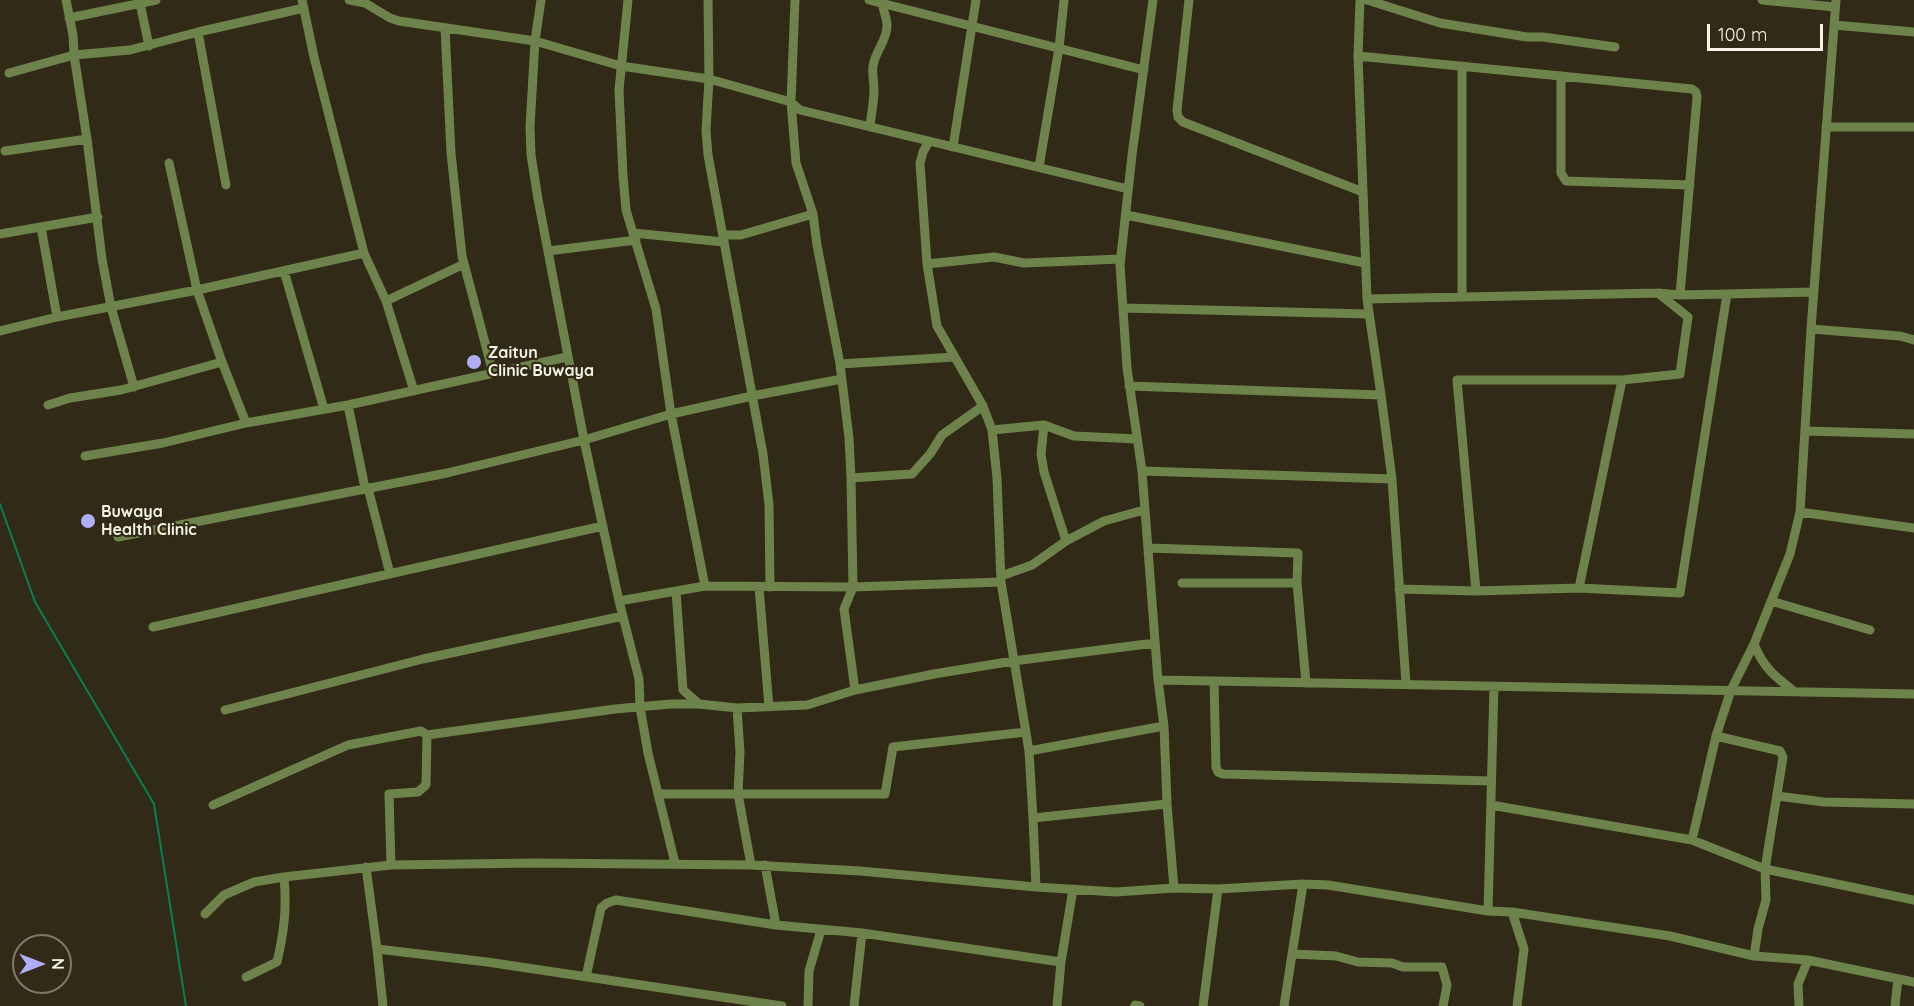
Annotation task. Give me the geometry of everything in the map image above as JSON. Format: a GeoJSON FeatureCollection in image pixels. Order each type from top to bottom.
{"type":"FeatureCollection","features":[{"type":"Feature","properties":{"kind":"street"},"geometry":{"type":"LineString","coordinates":[[66,0],[73,34],[102,259],[111,306],[134,387]]}},
{"type":"Feature","properties":{"kind":"street"},"geometry":{"type":"LineString","coordinates":[[69,18],[156,0]]}},
{"type":"Feature","properties":{"kind":"street"},"geometry":{"type":"LineString","coordinates":[[349,0],[374,3],[390,18],[399,21],[535,41],[621,66],[709,80],[791,102],[800,110],[1128,189]]}},
{"type":"Feature","properties":{"kind":"street"},"geometry":{"type":"LineString","coordinates":[[541,0],[535,41],[530,127],[531,155],[567,357],[619,601],[639,679],[640,707],[648,753],[675,863]]}},
{"type":"Feature","properties":{"kind":"street"},"geometry":{"type":"LineString","coordinates":[[628,0],[619,90],[622,176],[626,210],[656,309],[671,414],[705,586]]}},
{"type":"Feature","properties":{"kind":"street"},"geometry":{"type":"LineString","coordinates":[[708,0],[707,139],[763,453],[769,505],[770,587]]}},
{"type":"Feature","properties":{"kind":"street"},"geometry":{"type":"LineString","coordinates":[[795,0],[791,102],[796,164],[813,214],[840,364],[851,478],[853,587],[844,609],[855,690]]}},
{"type":"Feature","properties":{"kind":"street"},"geometry":{"type":"LineString","coordinates":[[869,0],[1144,70]]}},
{"type":"Feature","properties":{"kind":"street"},"geometry":{"type":"LineString","coordinates":[[953,147],[976,0]]}},
{"type":"Feature","properties":{"kind":"street"},"geometry":{"type":"LineString","coordinates":[[1039,167],[1059,48],[1064,0]]}},
{"type":"Feature","properties":{"kind":"street"},"geometry":{"type":"LineString","coordinates":[[1153,0],[1121,260],[1129,386],[1142,471],[1158,680],[1164,726],[1167,804],[1174,888]]}},
{"type":"Feature","properties":{"kind":"street"},"geometry":{"type":"LineString","coordinates":[[1189,0],[1178,117],[1183,122],[1363,192]]}},
{"type":"Feature","properties":{"kind":"street"},"geometry":{"type":"LineString","coordinates":[[1360,0],[1358,56],[1368,314],[1392,479],[1406,684]]}},
{"type":"Feature","properties":{"kind":"street"},"geometry":{"type":"LineString","coordinates":[[1367,0],[1440,23],[1527,37],[1543,37],[1615,47]]}},
{"type":"Feature","properties":{"kind":"street"},"geometry":{"type":"LineString","coordinates":[[1692,840],[1716,736],[1731,690],[1754,644],[1790,554],[1800,512],[1835,3],[1762,0]]}},
{"type":"Feature","properties":{"kind":"street"},"geometry":{"type":"LineString","coordinates":[[870,127],[874,90],[873,67],[887,27],[883,2]]}},
{"type":"Feature","properties":{"kind":"street"},"geometry":{"type":"LineString","coordinates":[[140,3],[149,46]]}},
{"type":"Feature","properties":{"kind":"street"},"geometry":{"type":"LineString","coordinates":[[9,73],[74,55],[149,46],[303,4],[314,57],[364,253],[386,301],[414,391]]}},
{"type":"Feature","properties":{"kind":"street"},"geometry":{"type":"LineString","coordinates":[[1834,25],[1914,33]]}},
{"type":"Feature","properties":{"kind":"street"},"geometry":{"type":"LineString","coordinates":[[445,28],[451,153],[464,264],[494,373]]}},
{"type":"Feature","properties":{"kind":"street"},"geometry":{"type":"LineString","coordinates":[[198,32],[226,185]]}},
{"type":"Feature","properties":{"kind":"street"},"geometry":{"type":"LineString","coordinates":[[1358,56],[1692,89],[1696,92],[1697,98],[1680,295]]}},
{"type":"Feature","properties":{"kind":"street"},"geometry":{"type":"LineString","coordinates":[[1462,66],[1462,296]]}},
{"type":"Feature","properties":{"kind":"street"},"geometry":{"type":"LineString","coordinates":[[1562,76],[1561,173],[1566,181],[1689,185]]}},
{"type":"Feature","properties":{"kind":"street"},"geometry":{"type":"LineString","coordinates":[[1826,127],[1914,127]]}},
{"type":"Feature","properties":{"kind":"street"},"geometry":{"type":"LineString","coordinates":[[5,151],[87,139]]}},
{"type":"Feature","properties":{"kind":"street"},"geometry":{"type":"LineString","coordinates":[[929,141],[920,163],[927,264],[937,327],[983,406],[992,430],[997,478],[1001,579],[1029,751],[1036,887]]}},
{"type":"Feature","properties":{"kind":"street"},"geometry":{"type":"LineString","coordinates":[[168,164],[197,290],[246,423]]}},
{"type":"Feature","properties":{"kind":"street"},"geometry":{"type":"LineString","coordinates":[[548,251],[634,236],[724,238],[813,214]]}},
{"type":"Feature","properties":{"kind":"street"},"geometry":{"type":"LineString","coordinates":[[1126,216],[1365,263]]}},
{"type":"Feature","properties":{"kind":"street"},"geometry":{"type":"LineString","coordinates":[[0,234],[98,217]]}},
{"type":"Feature","properties":{"kind":"street"},"geometry":{"type":"LineString","coordinates":[[41,226],[57,317]]}},
{"type":"Feature","properties":{"kind":"street"},"geometry":{"type":"LineString","coordinates":[[0,331],[364,253]]}},
{"type":"Feature","properties":{"kind":"street"},"geometry":{"type":"LineString","coordinates":[[927,264],[994,257],[1024,263],[1121,260]]}},
{"type":"Feature","properties":{"kind":"street"},"geometry":{"type":"LineString","coordinates":[[386,301],[464,264]]}},
{"type":"Feature","properties":{"kind":"street"},"geometry":{"type":"LineString","coordinates":[[284,271],[324,409]]}},
{"type":"Feature","properties":{"kind":"street"},"geometry":{"type":"LineString","coordinates":[[1367,299],[1814,292]]}},
{"type":"Feature","properties":{"kind":"street"},"geometry":{"type":"LineString","coordinates":[[1476,591],[1457,380],[1622,380],[1680,374],[1688,317],[1658,293]]}},
{"type":"Feature","properties":{"kind":"street"},"geometry":{"type":"LineString","coordinates":[[1399,589],[1476,591],[1579,588],[1680,593],[1727,294]]}},
{"type":"Feature","properties":{"kind":"street"},"geometry":{"type":"LineString","coordinates":[[1123,308],[1368,314]]}},
{"type":"Feature","properties":{"kind":"street"},"geometry":{"type":"LineString","coordinates":[[1811,329],[1900,336],[1914,340]]}},
{"type":"Feature","properties":{"kind":"street"},"geometry":{"type":"LineString","coordinates":[[85,456],[163,443],[246,423],[348,405],[567,357]]}},
{"type":"Feature","properties":{"kind":"street"},"geometry":{"type":"LineString","coordinates":[[840,364],[955,357]]}},
{"type":"Feature","properties":{"kind":"street"},"geometry":{"type":"LineString","coordinates":[[48,405],[70,398],[134,387],[222,362]]}},
{"type":"Feature","properties":{"kind":"street"},"geometry":{"type":"LineString","coordinates":[[118,537],[447,473],[584,440],[671,414],[842,379]]}},
{"type":"Feature","properties":{"kind":"street"},"geometry":{"type":"LineString","coordinates":[[1579,588],[1622,380]]}},
{"type":"Feature","properties":{"kind":"street"},"geometry":{"type":"LineString","coordinates":[[1129,386],[1381,395]]}},
{"type":"Feature","properties":{"kind":"street"},"geometry":{"type":"LineString","coordinates":[[348,405],[390,574]]}},
{"type":"Feature","properties":{"kind":"street"},"geometry":{"type":"LineString","coordinates":[[851,478],[912,474],[930,454],[942,435],[983,406]]}},
{"type":"Feature","properties":{"kind":"street"},"geometry":{"type":"LineString","coordinates":[[992,430],[1044,425],[1074,436],[1137,439]]}},
{"type":"Feature","properties":{"kind":"street"},"geometry":{"type":"LineString","coordinates":[[1044,425],[1041,453],[1044,472],[1066,541]]}},
{"type":"Feature","properties":{"kind":"street"},"geometry":{"type":"LineString","coordinates":[[1806,431],[1914,434]]}},
{"type":"Feature","properties":{"kind":"street"},"geometry":{"type":"LineString","coordinates":[[1142,471],[1392,479]]}},
{"type":"Feature","properties":{"kind":"street"},"geometry":{"type":"LineString","coordinates":[[619,601],[705,586],[853,587],[1001,579],[1032,565],[1066,541],[1104,521],[1144,510]]}},
{"type":"Feature","properties":{"kind":"street"},"geometry":{"type":"LineString","coordinates":[[1800,512],[1914,528]]}},
{"type":"Feature","properties":{"kind":"street"},"geometry":{"type":"LineString","coordinates":[[153,627],[603,526]]}},
{"type":"Feature","properties":{"kind":"street"},"geometry":{"type":"LineString","coordinates":[[1148,548],[1298,553],[1297,583],[1306,683]]}},
{"type":"Feature","properties":{"kind":"street"},"geometry":{"type":"LineString","coordinates":[[1182,583],[1297,583]]}},
{"type":"Feature","properties":{"kind":"street"},"geometry":{"type":"LineString","coordinates":[[759,587],[769,707]]}},
{"type":"Feature","properties":{"kind":"street"},"geometry":{"type":"LineString","coordinates":[[671,704],[683,690],[676,591]]}},
{"type":"Feature","properties":{"kind":"street"},"geometry":{"type":"LineString","coordinates":[[1771,601],[1870,630]]}},
{"type":"Feature","properties":{"kind":"street"},"geometry":{"type":"LineString","coordinates":[[225,710],[423,659],[623,616]]}},
{"type":"Feature","properties":{"kind":"street"},"geometry":{"type":"LineString","coordinates":[[213,805],[348,745],[421,731],[427,735],[671,704],[737,708],[807,705],[855,690],[934,674],[1013,661],[1155,643]]}},
{"type":"Feature","properties":{"kind":"street"},"geometry":{"type":"LineString","coordinates":[[1754,644],[1760,659],[1773,675],[1794,691]]}},
{"type":"Feature","properties":{"kind":"street"},"geometry":{"type":"LineString","coordinates":[[1158,680],[1914,694]]}},
{"type":"Feature","properties":{"kind":"street"},"geometry":{"type":"LineString","coordinates":[[1214,681],[1216,767],[1218,772],[1223,774],[1491,781]]}},
{"type":"Feature","properties":{"kind":"street"},"geometry":{"type":"LineString","coordinates":[[1488,911],[1494,686]]}},
{"type":"Feature","properties":{"kind":"street"},"geometry":{"type":"LineString","coordinates":[[683,690],[699,704]]}},
{"type":"Feature","properties":{"kind":"street"},"geometry":{"type":"LineString","coordinates":[[737,708],[740,752],[738,794],[751,865]]}},
{"type":"Feature","properties":{"kind":"street"},"geometry":{"type":"LineString","coordinates":[[1029,751],[1164,726]]}},
{"type":"Feature","properties":{"kind":"street"},"geometry":{"type":"LineString","coordinates":[[658,794],[885,794],[893,747],[1026,732]]}},
{"type":"Feature","properties":{"kind":"street"},"geometry":{"type":"LineString","coordinates":[[391,866],[389,794],[418,792],[426,785],[427,735]]}},
{"type":"Feature","properties":{"kind":"street"},"geometry":{"type":"LineString","coordinates":[[1716,736],[1780,751],[1783,757],[1766,869],[1766,900],[1754,956]]}},
{"type":"Feature","properties":{"kind":"street"},"geometry":{"type":"LineString","coordinates":[[1777,796],[1824,802],[1914,804]]}},
{"type":"Feature","properties":{"kind":"street"},"geometry":{"type":"LineString","coordinates":[[1034,818],[1167,804]]}},
{"type":"Feature","properties":{"kind":"street"},"geometry":{"type":"LineString","coordinates":[[1491,805],[1692,840],[1766,869],[1914,900]]}},
{"type":"Feature","properties":{"kind":"street"},"geometry":{"type":"LineString","coordinates":[[205,914],[224,895],[254,882],[366,867],[391,866],[675,863],[751,865],[860,871],[1116,892],[1303,884],[1328,885],[1488,911],[1512,912],[1670,936],[1754,956],[1808,960],[1914,982]]}},
{"type":"Feature","properties":{"kind":"street"},"geometry":{"type":"LineString","coordinates":[[765,866],[776,925]]}},
{"type":"Feature","properties":{"kind":"street"},"geometry":{"type":"LineString","coordinates":[[366,867],[378,949],[383,1006]]}},
{"type":"Feature","properties":{"kind":"street"},"geometry":{"type":"LineString","coordinates":[[246,977],[277,962],[284,931],[286,899],[284,877]]}},
{"type":"Feature","properties":{"kind":"street"},"geometry":{"type":"LineString","coordinates":[[1284,1006],[1303,884]]}},
{"type":"Feature","properties":{"kind":"street"},"geometry":{"type":"LineString","coordinates":[[1057,1006],[1061,962],[1073,889]]}},
{"type":"Feature","properties":{"kind":"street"},"geometry":{"type":"LineString","coordinates":[[1203,1006],[1218,889]]}},
{"type":"Feature","properties":{"kind":"street"},"geometry":{"type":"LineString","coordinates":[[586,977],[601,908],[616,900],[776,925],[862,933],[1061,962]]}},
{"type":"Feature","properties":{"kind":"street"},"geometry":{"type":"LineString","coordinates":[[1512,912],[1524,949],[1521,1004]]}},
{"type":"Feature","properties":{"kind":"street"},"geometry":{"type":"LineString","coordinates":[[808,1006],[809,971],[821,930]]}},
{"type":"Feature","properties":{"kind":"street"},"geometry":{"type":"LineString","coordinates":[[854,1006],[862,933]]}},
{"type":"Feature","properties":{"kind":"street"},"geometry":{"type":"LineString","coordinates":[[378,949],[487,962],[782,1006]]}},
{"type":"Feature","properties":{"kind":"street"},"geometry":{"type":"LineString","coordinates":[[1292,954],[1336,956],[1358,962],[1392,963],[1403,967],[1442,968],[1446,985],[1443,1006]]}},
{"type":"Feature","properties":{"kind":"street"},"geometry":{"type":"LineString","coordinates":[[1799,1006],[1798,984],[1808,960]]}},
{"type":"Feature","properties":{"kind":"street"},"geometry":{"type":"LineString","coordinates":[[1895,1006],[1898,979]]}},
{"type":"Feature","properties":{"kind":"street"},"geometry":{"type":"LineString","coordinates":[[710,995],[710,1006]]}},
{"type":"Feature","properties":{"kind":"street"},"geometry":{"type":"LineString","coordinates":[[1135,1005],[1140,1006]]}},
{"type":"Feature","properties":{"kind":"waterway"},"geometry":{"type":"LineString","coordinates":[[0,504],[35,602],[154,804],[186,1006]]}},
{"type":"Feature","properties":{"kind":"place","name":"Zaitun Clinic Buwaya"},"geometry":{"type":"Point","coordinates":[474,362]}},
{"type":"Feature","properties":{"kind":"place","name":"Buwaya Health Clinic"},"geometry":{"type":"Point","coordinates":[88,521]}}]}
